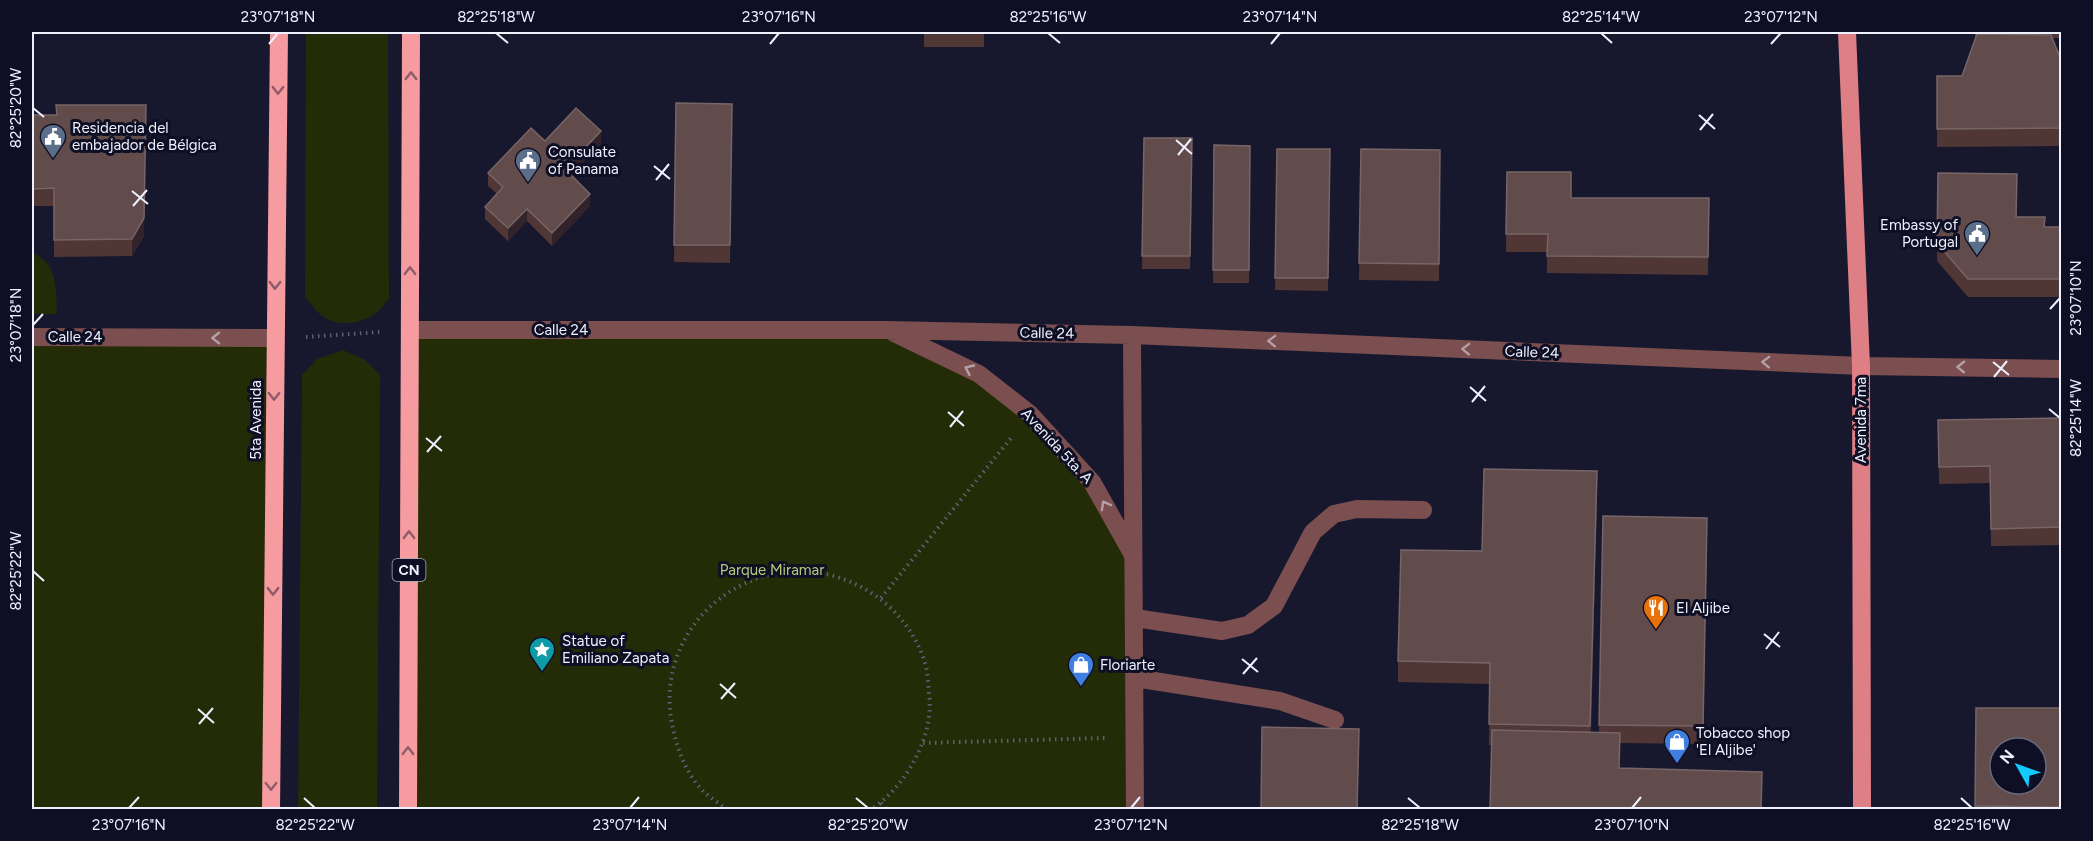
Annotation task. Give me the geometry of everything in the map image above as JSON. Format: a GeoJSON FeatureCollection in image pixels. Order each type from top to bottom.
{"type":"FeatureCollection","features":[{"type":"Feature","properties":{"kind":"highway","name":"5ta Avenida"},"geometry":{"type":"LineString","coordinates":[[271,810],[279,32]]}},
{"type":"Feature","properties":{"kind":"highway","name":"CN"},"geometry":{"type":"LineString","coordinates":[[408,810],[411,32]]}},
{"type":"Feature","properties":{"kind":"main road","name":"Avenida 7ma"},"geometry":{"type":"LineString","coordinates":[[1847,32],[1861,366],[1862,810]]}},
{"type":"Feature","properties":{"kind":"street","name":"Calle 24"},"geometry":{"type":"LineString","coordinates":[[410,330],[887,330],[1132,335],[1861,366],[2061,369]]}},
{"type":"Feature","properties":{"kind":"street","name":"Avenida 5ta. A"},"geometry":{"type":"LineString","coordinates":[[887,330],[980,374],[1030,414],[1092,482],[1134,556]]}},
{"type":"Feature","properties":{"kind":"street","name":"Avenida 5ta. A"},"geometry":{"type":"LineString","coordinates":[[1132,335],[1135,618],[1133,807]]}},
{"type":"Feature","properties":{"kind":"street","name":"Calle 24"},"geometry":{"type":"LineString","coordinates":[[32,337],[275,338]]}},
{"type":"Feature","properties":{"kind":"street"},"geometry":{"type":"LineString","coordinates":[[1135,618],[1222,631],[1248,625],[1274,606],[1313,532],[1334,514],[1357,509],[1423,510]]}},
{"type":"Feature","properties":{"kind":"street"},"geometry":{"type":"LineString","coordinates":[[1135,678],[1280,701],[1335,720]]}},
{"type":"Feature","properties":{"kind":"path"},"geometry":{"type":"LineString","coordinates":[[275,338],[410,330]]}},
{"type":"Feature","properties":{"kind":"path"},"geometry":{"type":"LineString","coordinates":[[881,598],[1030,414]]}},
{"type":"Feature","properties":{"kind":"path"},"geometry":{"type":"LineString","coordinates":[[727,810],[702,790],[678,753],[669,711],[672,668],[690,628],[720,597],[758,576],[801,570],[844,578],[881,598],[908,627],[925,663],[930,703],[923,743],[907,776],[870,810]]}},
{"type":"Feature","properties":{"kind":"path"},"geometry":{"type":"LineString","coordinates":[[923,743],[1135,737]]}},
{"type":"Feature","properties":{"kind":"path"},"geometry":{"type":"LineString","coordinates":[[881,802],[887,810]]}},
{"type":"Feature","properties":{"kind":"green space"},"geometry":{"type":"Polygon","coordinates":[[[306,32],[388,32],[389,298],[378,312],[356,322],[341,323],[327,319],[305,297],[306,32]]]}},
{"type":"Feature","properties":{"kind":"green space"},"geometry":{"type":"Polygon","coordinates":[[[32,253],[47,263],[51,270],[56,287],[57,314],[32,314],[32,253]]]}},
{"type":"Feature","properties":{"kind":"green space","name":"Parque Miramar"},"geometry":{"type":"Polygon","coordinates":[[[410,330],[887,330],[979,374],[1092,482],[1134,556],[1130,809],[408,810],[410,330]]]}},
{"type":"Feature","properties":{"kind":"green space"},"geometry":{"type":"Polygon","coordinates":[[[32,337],[275,338],[271,809],[32,810],[32,337]]]}},
{"type":"Feature","properties":{"kind":"green space"},"geometry":{"type":"Polygon","coordinates":[[[343,350],[365,360],[380,375],[377,809],[298,809],[302,375],[317,359],[343,350]]]}},
{"type":"Feature","properties":{"kind":"building"},"geometry":{"type":"Polygon","coordinates":[[[1977,34],[2051,35],[2061,60],[2061,128],[1937,129],[1937,76],[1962,76],[1977,34]]]}},
{"type":"Feature","properties":{"kind":"building"},"geometry":{"type":"Polygon","coordinates":[[[676,103],[732,104],[730,245],[674,245],[676,103]]]}},
{"type":"Feature","properties":{"kind":"building"},"geometry":{"type":"Polygon","coordinates":[[[56,105],[146,105],[144,218],[132,239],[54,240],[54,188],[32,189],[32,115],[57,115],[56,105]]]}},
{"type":"Feature","properties":{"kind":"building","name":"Consulate of Panama"},"geometry":{"type":"Polygon","coordinates":[[[576,108],[601,131],[565,169],[590,194],[552,233],[527,209],[508,228],[485,207],[503,187],[488,173],[531,128],[545,141],[576,108]]]}},
{"type":"Feature","properties":{"kind":"building"},"geometry":{"type":"Polygon","coordinates":[[[1144,138],[1192,138],[1190,256],[1142,256],[1144,138]]]}},
{"type":"Feature","properties":{"kind":"building"},"geometry":{"type":"Polygon","coordinates":[[[1214,145],[1250,146],[1249,270],[1213,270],[1214,145]]]}},
{"type":"Feature","properties":{"kind":"building"},"geometry":{"type":"Polygon","coordinates":[[[1277,149],[1330,149],[1328,278],[1275,278],[1277,149]]]}},
{"type":"Feature","properties":{"kind":"building"},"geometry":{"type":"Polygon","coordinates":[[[1361,149],[1440,150],[1439,264],[1359,263],[1361,149]]]}},
{"type":"Feature","properties":{"kind":"building"},"geometry":{"type":"Polygon","coordinates":[[[1507,172],[1571,172],[1571,198],[1709,198],[1708,257],[1547,256],[1548,234],[1506,234],[1507,172]]]}},
{"type":"Feature","properties":{"kind":"building"},"geometry":{"type":"Polygon","coordinates":[[[1938,173],[2017,174],[2016,217],[2045,217],[2044,227],[2061,227],[2061,279],[1968,279],[1937,243],[1938,173]]]}},
{"type":"Feature","properties":{"kind":"building"},"geometry":{"type":"Polygon","coordinates":[[[2061,418],[2061,527],[1991,529],[1990,466],[1939,467],[1938,420],[2061,418]]]}},
{"type":"Feature","properties":{"kind":"building"},"geometry":{"type":"Polygon","coordinates":[[[1484,469],[1597,471],[1590,726],[1489,724],[1490,663],[1398,661],[1401,550],[1482,551],[1484,469]]]}},
{"type":"Feature","properties":{"kind":"building"},"geometry":{"type":"Polygon","coordinates":[[[1603,516],[1707,518],[1703,726],[1599,725],[1603,516]]]}},
{"type":"Feature","properties":{"kind":"building"},"geometry":{"type":"Polygon","coordinates":[[[1976,708],[2061,708],[2061,807],[1975,806],[1976,708]]]}},
{"type":"Feature","properties":{"kind":"building"},"geometry":{"type":"Polygon","coordinates":[[[1262,727],[1359,729],[1357,810],[1261,810],[1262,727]]]}},
{"type":"Feature","properties":{"kind":"building"},"geometry":{"type":"Polygon","coordinates":[[[1492,730],[1620,733],[1619,768],[1762,772],[1761,810],[1490,810],[1492,730]]]}},
{"type":"Feature","properties":{"kind":"place","name":"Residencia del embajador de Bélgica"},"geometry":{"type":"Point","coordinates":[53,160]}},
{"type":"Feature","properties":{"kind":"place","name":"Consulate of Panama"},"geometry":{"type":"Point","coordinates":[528,184]}},
{"type":"Feature","properties":{"kind":"place","name":"Embassy of Portugal"},"geometry":{"type":"Point","coordinates":[1977,257]}},
{"type":"Feature","properties":{"kind":"place","name":"El Aljibe"},"geometry":{"type":"Point","coordinates":[1656,631]}},
{"type":"Feature","properties":{"kind":"place","name":"Statue of Emiliano Zapata"},"geometry":{"type":"Point","coordinates":[542,673]}},
{"type":"Feature","properties":{"kind":"place","name":"Floriarte"},"geometry":{"type":"Point","coordinates":[1081,688]}},
{"type":"Feature","properties":{"kind":"place","name":"Tobacco shop 'El Aljibe'"},"geometry":{"type":"Point","coordinates":[1677,765]}}]}
